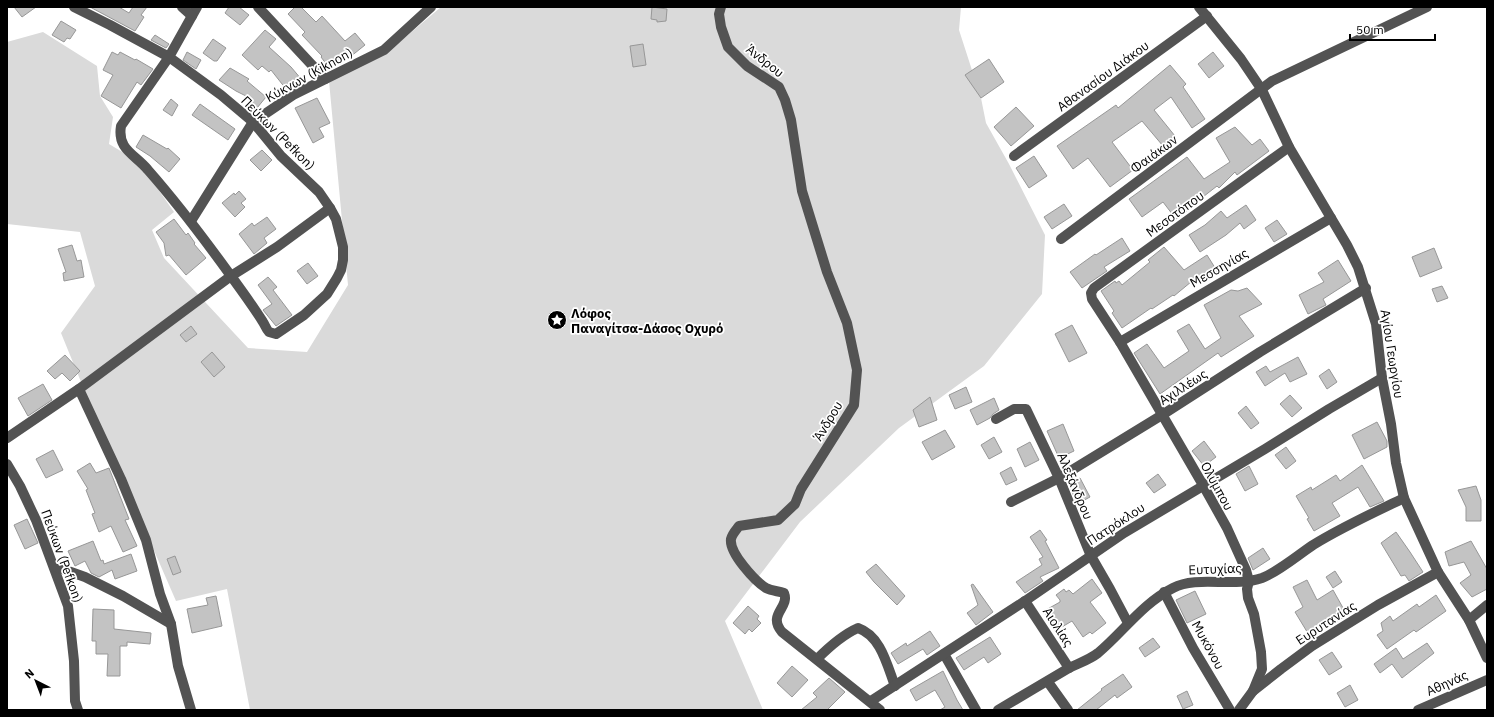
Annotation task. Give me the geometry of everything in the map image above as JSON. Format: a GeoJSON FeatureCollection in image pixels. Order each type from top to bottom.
{"type":"FeatureCollection","features":[{"type":"Feature","properties":{"kind":"street","name":"Πεύκων (Pefkon)"},"geometry":{"type":"LineString","coordinates":[[74,7],[110,24],[169,57],[221,95],[252,122],[281,156],[319,192],[330,208],[336,219],[343,247],[341,270],[327,294],[304,315],[283,330],[276,334],[269,332],[231,276]]}},
{"type":"Feature","properties":{"kind":"street"},"geometry":{"type":"LineString","coordinates":[[182,7],[192,16]]}},
{"type":"Feature","properties":{"kind":"street"},"geometry":{"type":"LineString","coordinates":[[197,7],[169,57],[121,126],[120,136],[124,146],[130,154],[147,168],[191,221],[231,276]]}},
{"type":"Feature","properties":{"kind":"street"},"geometry":{"type":"LineString","coordinates":[[258,7],[325,78]]}},
{"type":"Feature","properties":{"kind":"street","name":"Κύκνων (Kiknon)"},"geometry":{"type":"LineString","coordinates":[[191,221],[252,122],[293,95],[386,49],[431,7]]}},
{"type":"Feature","properties":{"kind":"street","name":"Άνδρου"},"geometry":{"type":"LineString","coordinates":[[721,7],[719,14],[721,27],[728,47],[747,66],[779,87],[785,100],[791,120],[802,191],[827,272],[847,323],[857,370],[854,405],[801,488],[796,504],[778,520],[739,526],[732,536],[732,547],[754,578],[767,588],[774,592],[782,592],[785,596],[784,603],[777,615],[776,621],[782,632],[871,701],[880,710]]}},
{"type":"Feature","properties":{"kind":"street","name":"Αγίου Γεωργίου"},"geometry":{"type":"LineString","coordinates":[[1199,7],[1241,58],[1262,90],[1289,147],[1347,245],[1358,267],[1366,288],[1376,324],[1382,378],[1391,424],[1396,463],[1404,498],[1438,572],[1469,620],[1487,658]]}},
{"type":"Feature","properties":{"kind":"street","name":"Φαιάκων"},"geometry":{"type":"LineString","coordinates":[[1061,239],[1262,90],[1272,81],[1427,7]]}},
{"type":"Feature","properties":{"kind":"street","name":"Αθανασίου Διάκου"},"geometry":{"type":"LineString","coordinates":[[1014,156],[1207,16]]}},
{"type":"Feature","properties":{"kind":"street","name":"Μεσοτόπου"},"geometry":{"type":"LineString","coordinates":[[1098,309],[1091,296],[1094,288],[1289,147]]}},
{"type":"Feature","properties":{"kind":"street"},"geometry":{"type":"LineString","coordinates":[[7,438],[79,389],[231,276],[277,247],[330,208]]}},
{"type":"Feature","properties":{"kind":"street","name":"Μεσσηνίας"},"geometry":{"type":"LineString","coordinates":[[1120,342],[1331,218]]}},
{"type":"Feature","properties":{"kind":"street","name":"Αχιλλέως"},"geometry":{"type":"LineString","coordinates":[[1011,502],[1059,478],[1162,415],[1260,352],[1366,288]]}},
{"type":"Feature","properties":{"kind":"street","name":"Ολύμπου"},"geometry":{"type":"LineString","coordinates":[[1098,309],[1120,342],[1203,485],[1246,570],[1249,581],[1247,589],[1257,626],[1262,669],[1259,680],[1253,691]]}},
{"type":"Feature","properties":{"kind":"street","name":"Πατρόκλου"},"geometry":{"type":"LineString","coordinates":[[871,701],[944,654],[1124,533],[1382,378]]}},
{"type":"Feature","properties":{"kind":"street"},"geometry":{"type":"LineString","coordinates":[[79,389],[121,479],[146,540],[160,594],[171,624],[178,666],[191,710]]}},
{"type":"Feature","properties":{"kind":"street","name":"Αλεξάνδρου"},"geometry":{"type":"LineString","coordinates":[[996,419],[1014,409],[1026,409],[1059,478],[1091,556],[1128,623]]}},
{"type":"Feature","properties":{"kind":"street","name":"Πεύκων (Pefkon)"},"geometry":{"type":"LineString","coordinates":[[7,464],[27,500],[54,566],[68,606],[78,710]]}},
{"type":"Feature","properties":{"kind":"street","name":"Ευτυχίας"},"geometry":{"type":"LineString","coordinates":[[998,710],[1048,682],[1069,668],[1088,660],[1164,592],[1182,583],[1238,583],[1263,577],[1353,522],[1404,498]]}},
{"type":"Feature","properties":{"kind":"street"},"geometry":{"type":"LineString","coordinates":[[54,566],[85,577],[123,596],[171,624]]}},
{"type":"Feature","properties":{"kind":"street","name":"Ευρυτανίας"},"geometry":{"type":"LineString","coordinates":[[1239,710],[1253,691],[1312,646],[1378,605],[1438,572]]}},
{"type":"Feature","properties":{"kind":"street","name":"Μυκόνου"},"geometry":{"type":"LineString","coordinates":[[1164,592],[1230,710]]}},
{"type":"Feature","properties":{"kind":"street","name":"Αιολίας"},"geometry":{"type":"LineString","coordinates":[[1025,600],[1069,668]]}},
{"type":"Feature","properties":{"kind":"street"},"geometry":{"type":"LineString","coordinates":[[1469,620],[1487,605]]}},
{"type":"Feature","properties":{"kind":"street"},"geometry":{"type":"LineString","coordinates":[[816,659],[828,647],[849,632],[858,628],[866,631],[876,641],[885,658],[895,686]]}},
{"type":"Feature","properties":{"kind":"street"},"geometry":{"type":"LineString","coordinates":[[944,654],[976,710]]}},
{"type":"Feature","properties":{"kind":"street","name":"Αθηνάς"},"geometry":{"type":"LineString","coordinates":[[1418,710],[1487,680]]}},
{"type":"Feature","properties":{"kind":"street"},"geometry":{"type":"LineString","coordinates":[[1048,682],[1068,710]]}},
{"type":"Feature","properties":{"kind":"shaded area"},"geometry":{"type":"Polygon","coordinates":[[[441,7],[961,7],[959,30],[981,98],[986,123],[1009,164],[1045,235],[1042,294],[984,366],[899,428],[800,522],[725,621],[763,710],[250,710],[227,589],[176,601],[88,399],[61,333],[95,286],[80,232],[7,224],[7,42],[43,32],[97,66],[100,96],[113,117],[109,144],[139,162],[174,212],[152,230],[164,258],[248,348],[307,352],[348,285],[329,81],[389,51],[441,7]]]}},
{"type":"Feature","properties":{"kind":"building"},"geometry":{"type":"Polygon","coordinates":[[[14,7],[36,7],[22,17],[14,7]]]}},
{"type":"Feature","properties":{"kind":"building"},"geometry":{"type":"Polygon","coordinates":[[[90,7],[119,7],[129,13],[133,7],[147,7],[141,15],[144,17],[135,31],[90,7]]]}},
{"type":"Feature","properties":{"kind":"building"},"geometry":{"type":"Polygon","coordinates":[[[229,7],[239,7],[249,15],[240,25],[225,13],[229,7]]]}},
{"type":"Feature","properties":{"kind":"building"},"geometry":{"type":"Polygon","coordinates":[[[295,7],[301,7],[316,22],[322,16],[345,41],[355,33],[365,45],[350,57],[348,55],[330,69],[321,57],[322,56],[302,35],[305,32],[288,14],[295,7]]]}},
{"type":"Feature","properties":{"kind":"building"},"geometry":{"type":"Polygon","coordinates":[[[652,7],[667,9],[666,21],[657,22],[657,20],[651,19],[652,7]]]}},
{"type":"Feature","properties":{"kind":"building"},"geometry":{"type":"Polygon","coordinates":[[[61,21],[76,30],[70,39],[67,38],[64,42],[52,35],[61,21]]]}},
{"type":"Feature","properties":{"kind":"building"},"geometry":{"type":"Polygon","coordinates":[[[265,30],[276,39],[269,47],[291,67],[302,80],[292,88],[290,86],[286,89],[271,70],[269,72],[262,66],[258,70],[242,55],[265,30]]]}},
{"type":"Feature","properties":{"kind":"building"},"geometry":{"type":"Polygon","coordinates":[[[155,35],[169,44],[166,48],[151,40],[155,35]]]}},
{"type":"Feature","properties":{"kind":"building"},"geometry":{"type":"Polygon","coordinates":[[[213,39],[226,48],[217,61],[214,61],[203,53],[213,39]]]}},
{"type":"Feature","properties":{"kind":"building"},"geometry":{"type":"Polygon","coordinates":[[[643,44],[646,65],[633,67],[630,46],[643,44]]]}},
{"type":"Feature","properties":{"kind":"building"},"geometry":{"type":"Polygon","coordinates":[[[112,52],[118,55],[120,52],[153,69],[141,85],[137,82],[121,108],[101,96],[113,75],[103,70],[112,52]]]}},
{"type":"Feature","properties":{"kind":"building"},"geometry":{"type":"Polygon","coordinates":[[[187,52],[201,60],[196,69],[183,60],[187,52]]]}},
{"type":"Feature","properties":{"kind":"building"},"geometry":{"type":"Polygon","coordinates":[[[1213,52],[1224,66],[1209,78],[1198,64],[1213,52]]]}},
{"type":"Feature","properties":{"kind":"building"},"geometry":{"type":"Polygon","coordinates":[[[989,59],[1004,82],[981,98],[965,75],[989,59]]]}},
{"type":"Feature","properties":{"kind":"building"},"geometry":{"type":"Polygon","coordinates":[[[1170,65],[1186,84],[1183,87],[1205,119],[1192,128],[1171,97],[1154,110],[1175,136],[1163,146],[1142,121],[1112,142],[1133,170],[1110,187],[1088,158],[1073,169],[1057,146],[1116,105],[1118,108],[1170,65]]]}},
{"type":"Feature","properties":{"kind":"building"},"geometry":{"type":"Polygon","coordinates":[[[230,68],[249,79],[247,81],[266,97],[257,108],[250,102],[252,99],[219,80],[230,68]]]}},
{"type":"Feature","properties":{"kind":"building"},"geometry":{"type":"Polygon","coordinates":[[[317,98],[330,123],[319,128],[324,137],[313,143],[295,108],[317,98]]]}},
{"type":"Feature","properties":{"kind":"building"},"geometry":{"type":"Polygon","coordinates":[[[171,99],[178,105],[172,116],[163,110],[171,99]]]}},
{"type":"Feature","properties":{"kind":"building"},"geometry":{"type":"Polygon","coordinates":[[[200,104],[235,129],[228,140],[192,115],[200,104]]]}},
{"type":"Feature","properties":{"kind":"building"},"geometry":{"type":"Polygon","coordinates":[[[1016,107],[1034,126],[1011,146],[994,127],[1016,107]]]}},
{"type":"Feature","properties":{"kind":"building"},"geometry":{"type":"Polygon","coordinates":[[[1235,127],[1252,145],[1260,139],[1269,151],[1237,175],[1235,172],[1219,188],[1217,186],[1176,219],[1163,202],[1142,217],[1129,199],[1187,157],[1204,179],[1230,162],[1216,138],[1235,127]]]}},
{"type":"Feature","properties":{"kind":"building"},"geometry":{"type":"Polygon","coordinates":[[[143,135],[167,149],[168,148],[180,159],[169,172],[150,156],[136,147],[143,135]]]}},
{"type":"Feature","properties":{"kind":"building"},"geometry":{"type":"Polygon","coordinates":[[[262,150],[272,160],[261,171],[250,160],[262,150]]]}},
{"type":"Feature","properties":{"kind":"building"},"geometry":{"type":"Polygon","coordinates":[[[1034,156],[1047,176],[1029,188],[1016,168],[1034,156]]]}},
{"type":"Feature","properties":{"kind":"building"},"geometry":{"type":"Polygon","coordinates":[[[239,191],[246,199],[241,203],[245,207],[235,217],[222,203],[234,193],[235,195],[239,191]]]}},
{"type":"Feature","properties":{"kind":"building"},"geometry":{"type":"Polygon","coordinates":[[[1064,204],[1072,216],[1052,229],[1044,217],[1064,204]]]}},
{"type":"Feature","properties":{"kind":"building"},"geometry":{"type":"Polygon","coordinates":[[[1246,205],[1256,220],[1244,229],[1240,223],[1226,235],[1200,252],[1189,235],[1205,225],[1221,211],[1227,218],[1246,205]]]}},
{"type":"Feature","properties":{"kind":"building"},"geometry":{"type":"Polygon","coordinates":[[[267,217],[276,229],[264,238],[267,243],[254,254],[239,234],[252,223],[254,226],[267,217]]]}},
{"type":"Feature","properties":{"kind":"building"},"geometry":{"type":"Polygon","coordinates":[[[174,219],[186,235],[188,233],[195,243],[194,244],[206,258],[186,275],[169,255],[166,256],[164,243],[156,232],[174,219]]]}},
{"type":"Feature","properties":{"kind":"building"},"geometry":{"type":"Polygon","coordinates":[[[1277,220],[1287,234],[1274,242],[1265,228],[1277,220]]]}},
{"type":"Feature","properties":{"kind":"building"},"geometry":{"type":"Polygon","coordinates":[[[1122,238],[1130,251],[1104,267],[1107,271],[1082,288],[1070,272],[1095,254],[1096,255],[1122,238]]]}},
{"type":"Feature","properties":{"kind":"building"},"geometry":{"type":"Polygon","coordinates":[[[72,245],[77,261],[81,260],[84,277],[64,281],[63,273],[66,272],[58,249],[72,245]]]}},
{"type":"Feature","properties":{"kind":"building"},"geometry":{"type":"Polygon","coordinates":[[[1164,247],[1184,270],[1207,255],[1217,271],[1201,282],[1197,277],[1174,296],[1173,295],[1152,309],[1151,308],[1122,328],[1112,313],[1114,311],[1101,291],[1115,281],[1116,283],[1119,281],[1122,285],[1150,262],[1148,260],[1164,247]]]}},
{"type":"Feature","properties":{"kind":"building"},"geometry":{"type":"Polygon","coordinates":[[[1434,248],[1442,268],[1420,277],[1412,257],[1434,248]]]}},
{"type":"Feature","properties":{"kind":"building"},"geometry":{"type":"Polygon","coordinates":[[[1338,260],[1351,281],[1323,299],[1326,305],[1308,314],[1299,295],[1324,282],[1318,273],[1338,260]]]}},
{"type":"Feature","properties":{"kind":"building"},"geometry":{"type":"Polygon","coordinates":[[[308,263],[318,276],[307,284],[297,271],[308,263]]]}},
{"type":"Feature","properties":{"kind":"building"},"geometry":{"type":"Polygon","coordinates":[[[268,277],[277,287],[273,290],[292,315],[276,326],[263,310],[272,304],[258,285],[268,277]]]}},
{"type":"Feature","properties":{"kind":"building"},"geometry":{"type":"Polygon","coordinates":[[[1442,286],[1448,298],[1437,302],[1432,289],[1442,286]]]}},
{"type":"Feature","properties":{"kind":"building"},"geometry":{"type":"Polygon","coordinates":[[[1247,288],[1262,304],[1239,316],[1254,336],[1221,357],[1218,353],[1160,394],[1134,353],[1147,344],[1164,368],[1189,351],[1177,331],[1189,324],[1205,349],[1221,338],[1204,305],[1231,290],[1238,291],[1247,288]]]}},
{"type":"Feature","properties":{"kind":"building"},"geometry":{"type":"Polygon","coordinates":[[[1072,325],[1087,353],[1069,362],[1055,334],[1072,325]]]}},
{"type":"Feature","properties":{"kind":"building"},"geometry":{"type":"Polygon","coordinates":[[[191,326],[197,334],[186,342],[180,335],[191,326]]]}},
{"type":"Feature","properties":{"kind":"building"},"geometry":{"type":"Polygon","coordinates":[[[212,352],[225,367],[214,377],[201,362],[212,352]]]}},
{"type":"Feature","properties":{"kind":"building"},"geometry":{"type":"Polygon","coordinates":[[[65,355],[80,371],[70,381],[62,373],[55,379],[47,371],[65,355]]]}},
{"type":"Feature","properties":{"kind":"building"},"geometry":{"type":"Polygon","coordinates":[[[1298,357],[1307,374],[1290,382],[1285,373],[1265,386],[1256,372],[1266,366],[1270,372],[1298,357]]]}},
{"type":"Feature","properties":{"kind":"building"},"geometry":{"type":"Polygon","coordinates":[[[1329,369],[1337,382],[1327,389],[1319,376],[1329,369]]]}},
{"type":"Feature","properties":{"kind":"building"},"geometry":{"type":"Polygon","coordinates":[[[43,384],[52,400],[28,416],[18,398],[43,384]]]}},
{"type":"Feature","properties":{"kind":"building"},"geometry":{"type":"Polygon","coordinates":[[[966,387],[972,402],[955,409],[949,395],[966,387]]]}},
{"type":"Feature","properties":{"kind":"building"},"geometry":{"type":"Polygon","coordinates":[[[1290,395],[1302,408],[1292,417],[1280,404],[1290,395]]]}},
{"type":"Feature","properties":{"kind":"building"},"geometry":{"type":"Polygon","coordinates":[[[930,397],[937,420],[919,427],[913,410],[930,397]]]}},
{"type":"Feature","properties":{"kind":"building"},"geometry":{"type":"Polygon","coordinates":[[[994,398],[999,410],[990,418],[977,425],[970,410],[994,398]]]}},
{"type":"Feature","properties":{"kind":"building"},"geometry":{"type":"Polygon","coordinates":[[[1246,406],[1259,423],[1251,429],[1238,413],[1246,406]]]}},
{"type":"Feature","properties":{"kind":"building"},"geometry":{"type":"Polygon","coordinates":[[[1377,422],[1387,441],[1387,447],[1364,459],[1352,435],[1377,422]]]}},
{"type":"Feature","properties":{"kind":"building"},"geometry":{"type":"Polygon","coordinates":[[[1063,424],[1074,451],[1059,458],[1047,431],[1063,424]]]}},
{"type":"Feature","properties":{"kind":"building"},"geometry":{"type":"Polygon","coordinates":[[[945,430],[955,447],[932,460],[922,442],[945,430]]]}},
{"type":"Feature","properties":{"kind":"building"},"geometry":{"type":"Polygon","coordinates":[[[994,437],[1002,452],[989,459],[981,445],[994,437]]]}},
{"type":"Feature","properties":{"kind":"building"},"geometry":{"type":"Polygon","coordinates":[[[1204,441],[1216,457],[1204,466],[1192,451],[1204,441]]]}},
{"type":"Feature","properties":{"kind":"building"},"geometry":{"type":"Polygon","coordinates":[[[1030,442],[1039,460],[1025,467],[1017,449],[1030,442]]]}},
{"type":"Feature","properties":{"kind":"building"},"geometry":{"type":"Polygon","coordinates":[[[1286,447],[1296,461],[1286,469],[1275,455],[1286,447]]]}},
{"type":"Feature","properties":{"kind":"building"},"geometry":{"type":"Polygon","coordinates":[[[53,450],[63,470],[46,478],[36,459],[53,450]]]}},
{"type":"Feature","properties":{"kind":"building"},"geometry":{"type":"Polygon","coordinates":[[[90,463],[96,473],[109,468],[129,519],[125,520],[137,546],[123,552],[111,526],[99,532],[92,514],[95,513],[86,490],[88,489],[77,471],[90,463]]]}},
{"type":"Feature","properties":{"kind":"building"},"geometry":{"type":"Polygon","coordinates":[[[1362,465],[1384,501],[1370,507],[1358,487],[1332,503],[1340,516],[1314,531],[1307,519],[1309,518],[1296,496],[1311,487],[1312,490],[1336,475],[1340,481],[1362,465]]]}},
{"type":"Feature","properties":{"kind":"building"},"geometry":{"type":"Polygon","coordinates":[[[1249,466],[1258,484],[1245,491],[1236,474],[1249,466]]]}},
{"type":"Feature","properties":{"kind":"building"},"geometry":{"type":"Polygon","coordinates":[[[1011,467],[1017,480],[1006,485],[1000,473],[1011,467]]]}},
{"type":"Feature","properties":{"kind":"building"},"geometry":{"type":"Polygon","coordinates":[[[1158,474],[1166,485],[1154,493],[1146,483],[1158,474]]]}},
{"type":"Feature","properties":{"kind":"building"},"geometry":{"type":"Polygon","coordinates":[[[1080,478],[1090,497],[1077,504],[1069,484],[1080,478]]]}},
{"type":"Feature","properties":{"kind":"building"},"geometry":{"type":"Polygon","coordinates":[[[1476,486],[1481,500],[1481,521],[1466,521],[1466,507],[1458,490],[1476,486]]]}},
{"type":"Feature","properties":{"kind":"building"},"geometry":{"type":"Polygon","coordinates":[[[27,519],[38,543],[25,549],[14,525],[27,519]]]}},
{"type":"Feature","properties":{"kind":"building"},"geometry":{"type":"Polygon","coordinates":[[[1040,530],[1047,540],[1045,541],[1059,568],[1040,577],[1043,581],[1025,593],[1016,582],[1042,565],[1039,559],[1043,557],[1030,537],[1040,530]]]}},
{"type":"Feature","properties":{"kind":"building"},"geometry":{"type":"Polygon","coordinates":[[[1396,532],[1423,572],[1409,581],[1405,575],[1401,576],[1381,543],[1396,532]]]}},
{"type":"Feature","properties":{"kind":"building"},"geometry":{"type":"Polygon","coordinates":[[[93,541],[101,561],[103,560],[104,564],[131,554],[137,571],[115,579],[112,570],[99,577],[91,573],[85,561],[75,566],[68,551],[93,541]]]}},
{"type":"Feature","properties":{"kind":"building"},"geometry":{"type":"Polygon","coordinates":[[[1471,541],[1487,569],[1487,589],[1472,597],[1460,583],[1471,575],[1464,562],[1449,566],[1445,552],[1471,541]]]}},
{"type":"Feature","properties":{"kind":"building"},"geometry":{"type":"Polygon","coordinates":[[[1263,548],[1270,559],[1253,570],[1248,558],[1263,548]]]}},
{"type":"Feature","properties":{"kind":"building"},"geometry":{"type":"Polygon","coordinates":[[[175,556],[181,572],[173,575],[167,559],[175,556]]]}},
{"type":"Feature","properties":{"kind":"building"},"geometry":{"type":"Polygon","coordinates":[[[876,564],[905,596],[897,605],[866,572],[876,564]]]}},
{"type":"Feature","properties":{"kind":"building"},"geometry":{"type":"Polygon","coordinates":[[[1335,571],[1342,582],[1333,588],[1326,577],[1335,571]]]}},
{"type":"Feature","properties":{"kind":"building"},"geometry":{"type":"Polygon","coordinates":[[[1092,579],[1102,593],[1090,602],[1106,623],[1092,634],[1090,632],[1083,637],[1072,621],[1055,631],[1044,611],[1060,602],[1056,595],[1064,589],[1066,592],[1069,590],[1073,594],[1092,579]]]}},
{"type":"Feature","properties":{"kind":"building"},"geometry":{"type":"Polygon","coordinates":[[[1307,580],[1317,600],[1333,590],[1347,615],[1328,627],[1327,624],[1309,635],[1295,612],[1303,607],[1293,587],[1307,580]]]}},
{"type":"Feature","properties":{"kind":"building"},"geometry":{"type":"Polygon","coordinates":[[[973,584],[993,612],[976,625],[967,613],[978,605],[971,585],[973,584]]]}},
{"type":"Feature","properties":{"kind":"building"},"geometry":{"type":"Polygon","coordinates":[[[1195,591],[1206,614],[1187,623],[1176,600],[1195,591]]]}},
{"type":"Feature","properties":{"kind":"building"},"geometry":{"type":"Polygon","coordinates":[[[1436,595],[1446,611],[1416,632],[1414,630],[1387,649],[1377,635],[1383,631],[1381,623],[1390,616],[1393,621],[1417,604],[1419,607],[1436,595]]]}},
{"type":"Feature","properties":{"kind":"building"},"geometry":{"type":"Polygon","coordinates":[[[216,596],[222,626],[192,633],[187,609],[208,605],[206,598],[216,596]]]}},
{"type":"Feature","properties":{"kind":"building"},"geometry":{"type":"Polygon","coordinates":[[[748,606],[759,616],[757,619],[761,623],[752,632],[749,629],[745,634],[733,623],[748,606]]]}},
{"type":"Feature","properties":{"kind":"building"},"geometry":{"type":"Polygon","coordinates":[[[93,609],[114,610],[114,629],[151,633],[150,644],[127,642],[127,646],[120,646],[120,676],[107,676],[108,654],[96,654],[96,641],[92,641],[93,609]]]}},
{"type":"Feature","properties":{"kind":"building"},"geometry":{"type":"Polygon","coordinates":[[[930,631],[940,646],[927,655],[923,649],[898,664],[891,653],[906,643],[907,646],[930,631]]]}},
{"type":"Feature","properties":{"kind":"building"},"geometry":{"type":"Polygon","coordinates":[[[990,637],[1001,654],[988,663],[984,657],[964,670],[956,658],[990,637]]]}},
{"type":"Feature","properties":{"kind":"building"},"geometry":{"type":"Polygon","coordinates":[[[1153,638],[1160,647],[1145,657],[1139,648],[1153,638]]]}},
{"type":"Feature","properties":{"kind":"building"},"geometry":{"type":"Polygon","coordinates":[[[1427,643],[1434,653],[1402,678],[1392,664],[1380,673],[1374,664],[1396,648],[1403,659],[1427,643]]]}},
{"type":"Feature","properties":{"kind":"building"},"geometry":{"type":"Polygon","coordinates":[[[1332,652],[1342,667],[1329,675],[1319,660],[1332,652]]]}},
{"type":"Feature","properties":{"kind":"building"},"geometry":{"type":"Polygon","coordinates":[[[792,666],[808,680],[792,697],[777,683],[792,666]]]}},
{"type":"Feature","properties":{"kind":"building"},"geometry":{"type":"Polygon","coordinates":[[[943,671],[963,710],[940,710],[945,707],[935,690],[916,701],[910,690],[943,671]]]}},
{"type":"Feature","properties":{"kind":"building"},"geometry":{"type":"Polygon","coordinates":[[[1123,674],[1132,687],[1117,698],[1115,695],[1096,710],[1077,710],[1102,690],[1101,689],[1123,674]]]}},
{"type":"Feature","properties":{"kind":"building"},"geometry":{"type":"Polygon","coordinates":[[[829,678],[845,692],[827,710],[801,710],[817,697],[813,693],[829,678]]]}},
{"type":"Feature","properties":{"kind":"building"},"geometry":{"type":"Polygon","coordinates":[[[1350,685],[1358,700],[1345,707],[1337,693],[1350,685]]]}},
{"type":"Feature","properties":{"kind":"building"},"geometry":{"type":"Polygon","coordinates":[[[1187,691],[1193,705],[1183,709],[1177,696],[1187,691]]]}},
{"type":"Feature","properties":{"kind":"place","name":"Λόφος Παναγίτσα-Δάσος Οχυρό"},"geometry":{"type":"Point","coordinates":[557,320]}}]}
